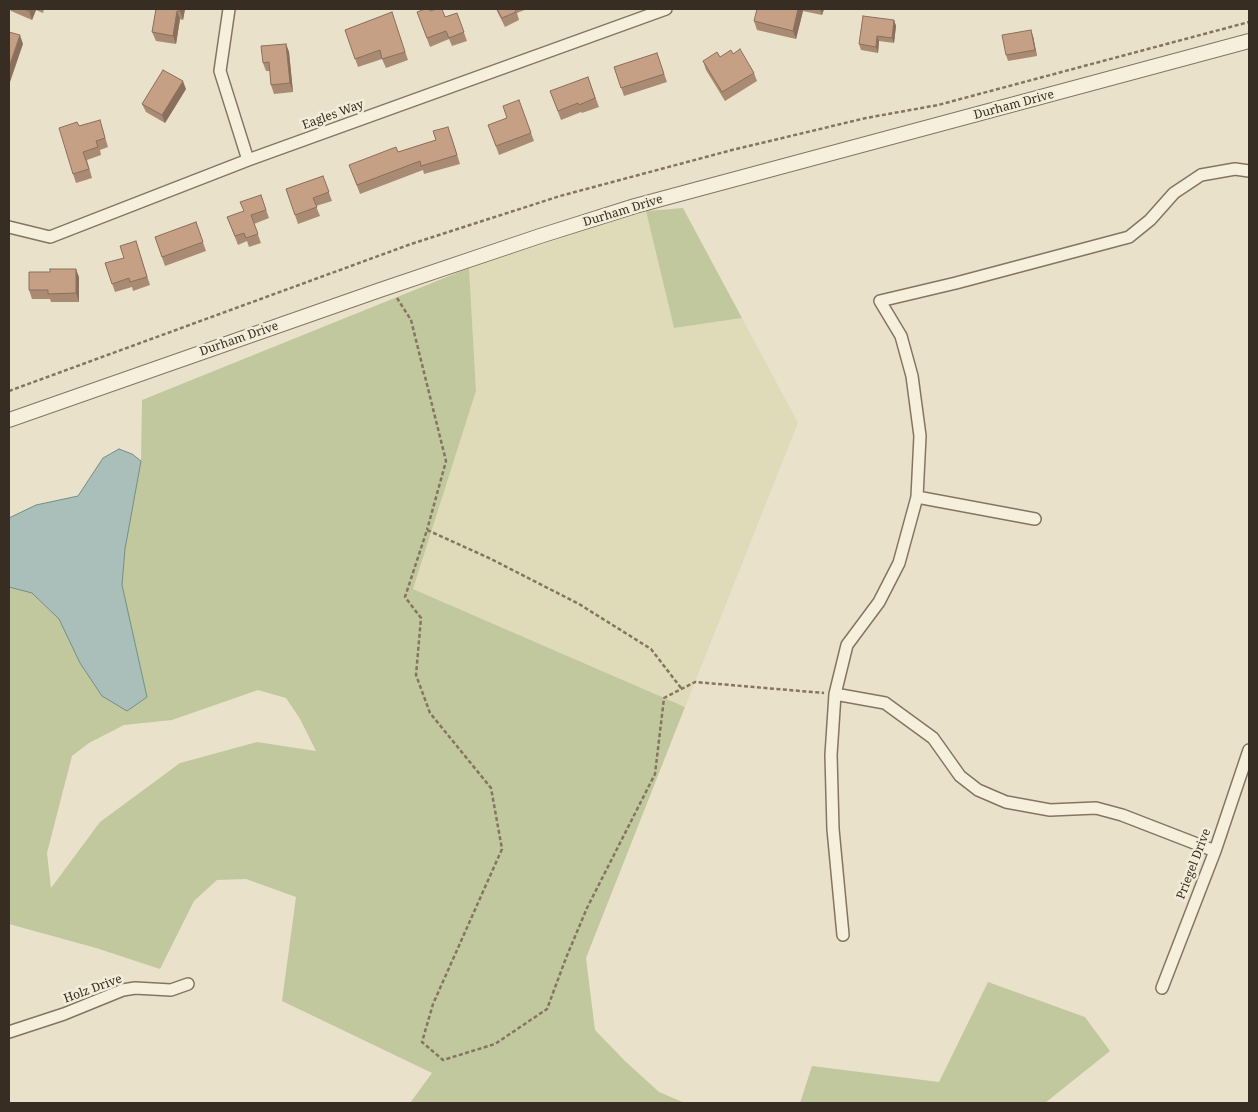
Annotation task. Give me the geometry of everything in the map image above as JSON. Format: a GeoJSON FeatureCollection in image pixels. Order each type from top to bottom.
{"type":"FeatureCollection","features":[{"type":"Feature","properties":{"kind":"street"},"geometry":{"type":"LineString","coordinates":[[229,9],[220,71],[248,160]]}},
{"type":"Feature","properties":{"kind":"street","name":"Eagles Way"},"geometry":{"type":"LineString","coordinates":[[9,227],[50,237],[248,160],[666,9]]}},
{"type":"Feature","properties":{"kind":"street","name":"Durham Drive"},"geometry":{"type":"LineString","coordinates":[[9,420],[395,285],[635,206],[1249,42]]}},
{"type":"Feature","properties":{"kind":"street"},"geometry":{"type":"LineString","coordinates":[[843,935],[833,829],[831,755],[835,694],[848,645],[879,602],[899,562],[917,497],[920,436],[912,376],[901,336],[880,301],[1129,237],[1150,220],[1174,193],[1201,175],[1235,169],[1249,171]]}},
{"type":"Feature","properties":{"kind":"street"},"geometry":{"type":"LineString","coordinates":[[917,497],[1035,519]]}},
{"type":"Feature","properties":{"kind":"street"},"geometry":{"type":"LineString","coordinates":[[835,694],[885,704],[933,738],[960,776],[978,790],[1006,802],[1050,810],[1096,808],[1122,815],[1215,851]]}},
{"type":"Feature","properties":{"kind":"street","name":"Priegel Drive"},"geometry":{"type":"LineString","coordinates":[[1162,988],[1215,851],[1249,750]]}},
{"type":"Feature","properties":{"kind":"street","name":"Holz Drive"},"geometry":{"type":"LineString","coordinates":[[9,1032],[64,1014],[123,990],[135,988],[171,990],[188,984]]}},
{"type":"Feature","properties":{"kind":"path"},"geometry":{"type":"LineString","coordinates":[[9,391],[411,244],[560,196],[732,150],[866,118],[947,103],[1249,22]]}},
{"type":"Feature","properties":{"kind":"path"},"geometry":{"type":"LineString","coordinates":[[395,285],[398,301],[412,320],[446,461],[427,530],[405,597],[420,618],[416,675],[430,713],[490,788],[502,848],[433,1004],[422,1042],[443,1060],[495,1044],[547,1010],[587,908],[655,774],[664,698],[695,682],[835,694]]}},
{"type":"Feature","properties":{"kind":"path"},"geometry":{"type":"LineString","coordinates":[[427,530],[489,558],[579,604],[651,649],[681,688]]}},
{"type":"Feature","properties":{"kind":"shaded area"},"geometry":{"type":"Polygon","coordinates":[[[646,211],[674,328],[742,318],[798,423],[685,707],[413,589],[476,391],[469,268],[646,211]]]}},
{"type":"Feature","properties":{"kind":"green space"},"geometry":{"type":"Polygon","coordinates":[[[683,208],[742,318],[674,328],[646,211],[683,208]]]}},
{"type":"Feature","properties":{"kind":"green space"},"geometry":{"type":"Polygon","coordinates":[[[469,268],[476,391],[413,589],[685,707],[586,958],[595,1030],[659,1092],[685,1103],[410,1103],[432,1073],[282,1001],[296,897],[246,879],[217,880],[194,901],[160,969],[96,948],[9,924],[9,587],[32,593],[59,619],[80,663],[102,696],[127,710],[147,697],[122,585],[125,549],[141,461],[142,400],[469,268]],[[258,690],[172,720],[124,725],[89,743],[72,756],[47,853],[51,888],[100,822],[180,763],[257,742],[316,751],[300,719],[286,698],[258,690]]]}},
{"type":"Feature","properties":{"kind":"green space"},"geometry":{"type":"Polygon","coordinates":[[[988,982],[1085,1017],[1110,1051],[1045,1103],[800,1103],[812,1066],[939,1082],[988,982]]]}},
{"type":"Feature","properties":{"kind":"water"},"geometry":{"type":"Polygon","coordinates":[[[119,449],[132,454],[141,461],[125,549],[122,585],[147,697],[127,711],[102,696],[80,663],[59,619],[32,593],[9,587],[9,518],[36,505],[78,496],[103,458],[119,449]]]}},
{"type":"Feature","properties":{"kind":"building"},"geometry":{"type":"Polygon","coordinates":[[[156,9],[180,9],[180,11],[177,11],[173,36],[152,32],[156,9]]]}},
{"type":"Feature","properties":{"kind":"building"},"geometry":{"type":"Polygon","coordinates":[[[425,9],[430,11],[442,9],[445,17],[457,13],[464,32],[449,38],[446,31],[427,38],[417,12],[425,9]]]}},
{"type":"Feature","properties":{"kind":"building"},"geometry":{"type":"Polygon","coordinates":[[[497,9],[515,9],[516,12],[502,18],[497,9]]]}},
{"type":"Feature","properties":{"kind":"building"},"geometry":{"type":"Polygon","coordinates":[[[757,9],[798,9],[793,31],[754,21],[757,9]]]}},
{"type":"Feature","properties":{"kind":"building"},"geometry":{"type":"Polygon","coordinates":[[[392,12],[405,52],[382,59],[380,50],[355,59],[345,30],[392,12]]]}},
{"type":"Feature","properties":{"kind":"building"},"geometry":{"type":"Polygon","coordinates":[[[863,16],[894,20],[892,38],[877,36],[876,47],[859,44],[863,16]]]}},
{"type":"Feature","properties":{"kind":"building"},"geometry":{"type":"Polygon","coordinates":[[[1031,30],[1035,50],[1006,55],[1002,35],[1031,30]]]}},
{"type":"Feature","properties":{"kind":"building"},"geometry":{"type":"Polygon","coordinates":[[[9,32],[20,35],[9,67],[9,32]]]}},
{"type":"Feature","properties":{"kind":"building"},"geometry":{"type":"Polygon","coordinates":[[[286,44],[290,83],[271,85],[269,62],[263,63],[261,46],[286,44]]]}},
{"type":"Feature","properties":{"kind":"building"},"geometry":{"type":"Polygon","coordinates":[[[740,49],[754,73],[722,92],[703,61],[717,52],[720,57],[731,50],[733,54],[740,49]]]}},
{"type":"Feature","properties":{"kind":"building"},"geometry":{"type":"Polygon","coordinates":[[[657,53],[664,74],[621,88],[614,67],[657,53]]]}},
{"type":"Feature","properties":{"kind":"building"},"geometry":{"type":"Polygon","coordinates":[[[163,70],[183,81],[162,115],[142,104],[163,70]]]}},
{"type":"Feature","properties":{"kind":"building"},"geometry":{"type":"Polygon","coordinates":[[[588,77],[595,98],[558,111],[550,91],[588,77]]]}},
{"type":"Feature","properties":{"kind":"building"},"geometry":{"type":"Polygon","coordinates":[[[519,100],[531,133],[496,146],[488,125],[507,118],[503,106],[519,100]]]}},
{"type":"Feature","properties":{"kind":"building"},"geometry":{"type":"Polygon","coordinates":[[[100,120],[105,138],[96,141],[98,147],[83,152],[89,169],[73,174],[59,128],[77,122],[79,126],[100,120]]]}},
{"type":"Feature","properties":{"kind":"building"},"geometry":{"type":"Polygon","coordinates":[[[448,127],[457,155],[421,166],[420,161],[357,185],[349,165],[396,147],[398,152],[436,140],[433,131],[448,127]]]}},
{"type":"Feature","properties":{"kind":"building"},"geometry":{"type":"Polygon","coordinates":[[[323,176],[329,192],[313,198],[317,207],[295,215],[286,189],[323,176]]]}},
{"type":"Feature","properties":{"kind":"building"},"geometry":{"type":"Polygon","coordinates":[[[261,195],[266,210],[251,215],[258,234],[246,238],[244,233],[235,236],[227,217],[244,211],[240,202],[261,195]]]}},
{"type":"Feature","properties":{"kind":"building"},"geometry":{"type":"Polygon","coordinates":[[[196,222],[203,242],[162,257],[155,237],[196,222]]]}},
{"type":"Feature","properties":{"kind":"building"},"geometry":{"type":"Polygon","coordinates":[[[136,241],[147,277],[130,282],[129,278],[112,284],[105,263],[124,258],[120,246],[136,241]]]}},
{"type":"Feature","properties":{"kind":"building"},"geometry":{"type":"Polygon","coordinates":[[[50,269],[76,269],[76,293],[48,294],[48,290],[29,290],[29,272],[50,272],[50,269]]]}}]}
